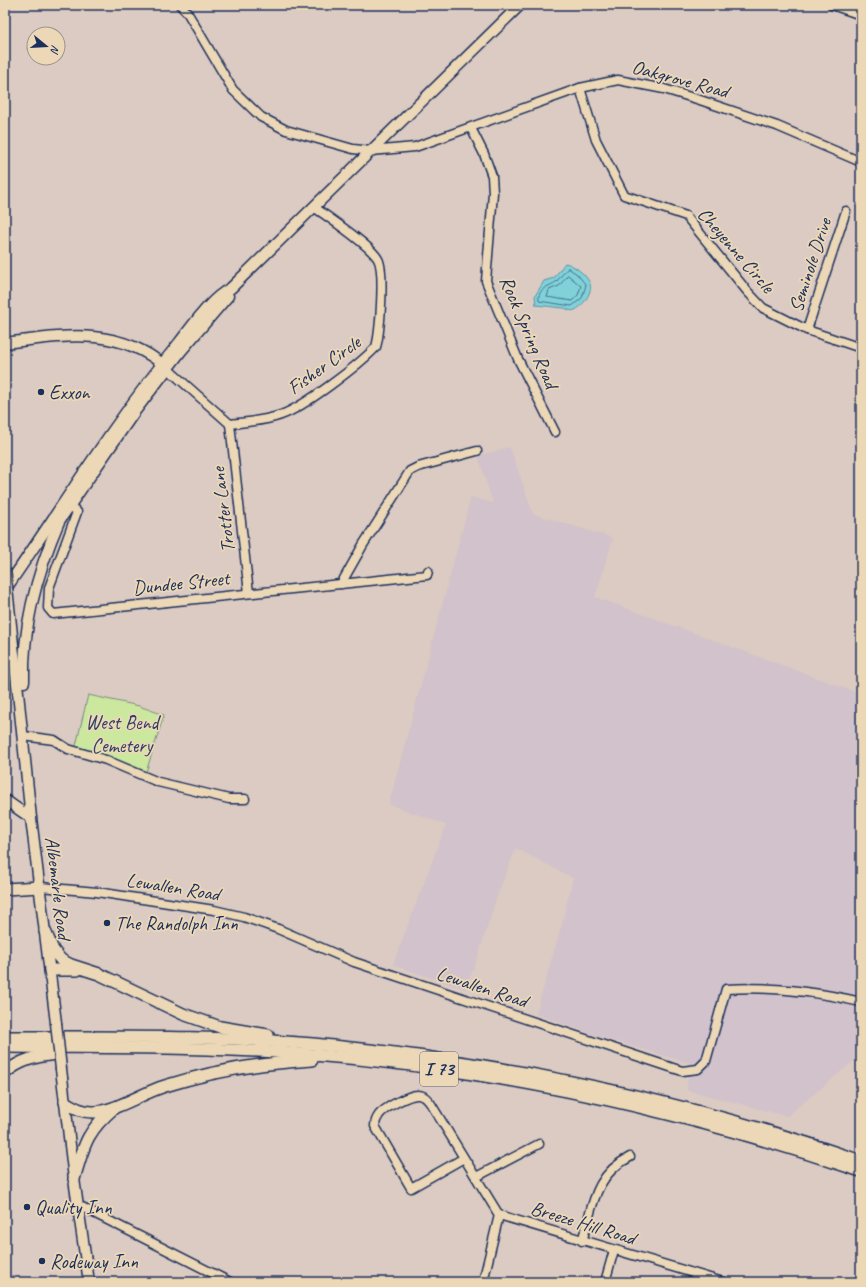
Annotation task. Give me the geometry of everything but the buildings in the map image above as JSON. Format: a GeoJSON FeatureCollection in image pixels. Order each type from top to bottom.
{"type":"FeatureCollection","features":[{"type":"Feature","properties":{"kind":"highway"},"geometry":{"type":"LineString","coordinates":[[5,889],[40,887]]}},
{"type":"Feature","properties":{"kind":"highway"},"geometry":{"type":"LineString","coordinates":[[45,931],[53,950],[61,960],[123,985],[183,1014],[220,1027],[332,1046]]}},
{"type":"Feature","properties":{"kind":"highway"},"geometry":{"type":"LineString","coordinates":[[50,970],[84,970]]}},
{"type":"Feature","properties":{"kind":"highway","name":"I 73"},"geometry":{"type":"LineString","coordinates":[[5,1036],[248,1041],[332,1046],[445,1059],[617,1091],[755,1127],[861,1161]]}},
{"type":"Feature","properties":{"kind":"highway","name":"I 73"},"geometry":{"type":"LineString","coordinates":[[5,1047],[251,1050],[352,1059],[493,1077],[617,1101],[766,1140],[861,1171]]}},
{"type":"Feature","properties":{"kind":"highway"},"geometry":{"type":"LineString","coordinates":[[5,1073],[16,1064],[38,1056],[85,1053],[96,1048]]}},
{"type":"Feature","properties":{"kind":"highway"},"geometry":{"type":"LineString","coordinates":[[65,1102],[76,1109],[86,1112],[97,1112],[118,1105],[154,1089],[220,1071],[287,1062],[352,1059]]}},
{"type":"Feature","properties":{"kind":"highway"},"geometry":{"type":"LineString","coordinates":[[74,1179],[87,1138],[99,1121],[118,1105]]}},
{"type":"Feature","properties":{"kind":"main road"},"geometry":{"type":"LineString","coordinates":[[5,590],[107,437],[165,366],[227,298],[231,288],[520,5]]}},
{"type":"Feature","properties":{"kind":"main road"},"geometry":{"type":"LineString","coordinates":[[5,344],[67,336],[100,337],[136,348],[165,366]]}},
{"type":"Feature","properties":{"kind":"main road"},"geometry":{"type":"LineString","coordinates":[[5,597],[165,366]]}},
{"type":"Feature","properties":{"kind":"main road"},"geometry":{"type":"LineString","coordinates":[[20,707],[24,692],[25,644],[32,604],[42,568],[61,518]]}},
{"type":"Feature","properties":{"kind":"main road","name":"Albemarle Road"},"geometry":{"type":"LineString","coordinates":[[5,569],[31,818],[74,1179],[89,1282]]}},
{"type":"Feature","properties":{"kind":"main road"},"geometry":{"type":"LineString","coordinates":[[5,800],[31,818]]}},
{"type":"Feature","properties":{"kind":"street","name":"Oakgrove Road"},"geometry":{"type":"LineString","coordinates":[[180,5],[187,12],[232,90],[261,117],[286,130],[353,149],[371,151],[415,147],[580,88],[618,80],[664,89],[777,126],[861,162]]}},
{"type":"Feature","properties":{"kind":"street"},"geometry":{"type":"LineString","coordinates":[[832,5],[861,15]]}},
{"type":"Feature","properties":{"kind":"street","name":"Cheyenne Circle"},"geometry":{"type":"LineString","coordinates":[[580,88],[596,140],[624,195],[686,216],[747,291],[763,308],[807,330],[861,348]]}},
{"type":"Feature","properties":{"kind":"street","name":"Rock Spring Road"},"geometry":{"type":"LineString","coordinates":[[471,128],[484,154],[492,176],[493,193],[486,281],[518,359],[555,432]]}},
{"type":"Feature","properties":{"kind":"street","name":"Fisher Circle"},"geometry":{"type":"LineString","coordinates":[[230,424],[269,419],[282,415],[305,402],[376,347],[379,339],[381,288],[378,259],[368,248],[314,207]]}},
{"type":"Feature","properties":{"kind":"street","name":"Seminole Drive"},"geometry":{"type":"LineString","coordinates":[[807,330],[846,211]]}},
{"type":"Feature","properties":{"kind":"street"},"geometry":{"type":"LineString","coordinates":[[165,366],[230,424]]}},
{"type":"Feature","properties":{"kind":"street","name":"Trotter Lane"},"geometry":{"type":"LineString","coordinates":[[230,424],[249,593]]}},
{"type":"Feature","properties":{"kind":"street"},"geometry":{"type":"LineString","coordinates":[[341,584],[363,545],[410,471],[418,467],[477,451]]}},
{"type":"Feature","properties":{"kind":"street","name":"Dundee Street"},"geometry":{"type":"LineString","coordinates":[[70,505],[77,512],[49,588],[48,608],[53,614],[341,584],[427,574],[428,571]]}},
{"type":"Feature","properties":{"kind":"street"},"geometry":{"type":"LineString","coordinates":[[23,736],[54,740],[68,749],[106,760],[158,782],[229,799],[245,799]]}},
{"type":"Feature","properties":{"kind":"street","name":"Lewallen Road"},"geometry":{"type":"LineString","coordinates":[[40,887],[97,892],[244,916],[354,962],[682,1071],[698,1069],[706,1061],[726,989],[780,990],[845,998],[861,1002]]}},
{"type":"Feature","properties":{"kind":"street","name":"Breeze Hill Road"},"geometry":{"type":"LineString","coordinates":[[464,1158],[411,1188],[375,1126],[376,1120],[380,1113],[408,1096],[418,1095],[425,1097],[464,1158],[499,1215],[723,1282]]}},
{"type":"Feature","properties":{"kind":"street"},"geometry":{"type":"LineString","coordinates":[[476,1178],[539,1144]]}},
{"type":"Feature","properties":{"kind":"street"},"geometry":{"type":"LineString","coordinates":[[582,1241],[602,1179],[619,1162],[630,1157]]}},
{"type":"Feature","properties":{"kind":"street"},"geometry":{"type":"LineString","coordinates":[[78,1205],[230,1282]]}},
{"type":"Feature","properties":{"kind":"street"},"geometry":{"type":"LineString","coordinates":[[483,1282],[499,1215]]}},
{"type":"Feature","properties":{"kind":"street"},"geometry":{"type":"LineString","coordinates":[[605,1282],[614,1250]]}},
{"type":"Feature","properties":{"kind":"shaded area"},"geometry":{"type":"Polygon","coordinates":[[[510,447],[533,514],[613,538],[595,597],[861,694],[861,1055],[787,1116],[687,1090],[689,1063],[598,1036],[536,1014],[562,924],[573,878],[516,848],[497,896],[477,959],[465,989],[393,965],[446,825],[389,804],[471,497],[493,503],[478,456],[510,447]]]}},
{"type":"Feature","properties":{"kind":"green space","name":"West Bend Cemetery"},"geometry":{"type":"Polygon","coordinates":[[[88,695],[139,706],[164,715],[146,772],[75,750],[88,695]]]}},
{"type":"Feature","properties":{"kind":"water"},"geometry":{"type":"Polygon","coordinates":[[[565,263],[580,271],[589,281],[591,287],[586,299],[581,306],[574,311],[564,308],[536,305],[535,296],[544,281],[554,278],[565,263]]]}},
{"type":"Feature","properties":{"kind":"place","name":"Exxon"},"geometry":{"type":"Point","coordinates":[41,392]}},
{"type":"Feature","properties":{"kind":"place","name":"The Randolph Inn"},"geometry":{"type":"Point","coordinates":[107,923]}},
{"type":"Feature","properties":{"kind":"place","name":"Quality Inn"},"geometry":{"type":"Point","coordinates":[27,1207]}},
{"type":"Feature","properties":{"kind":"place","name":"Rodeway Inn"},"geometry":{"type":"Point","coordinates":[42,1261]}}]}
